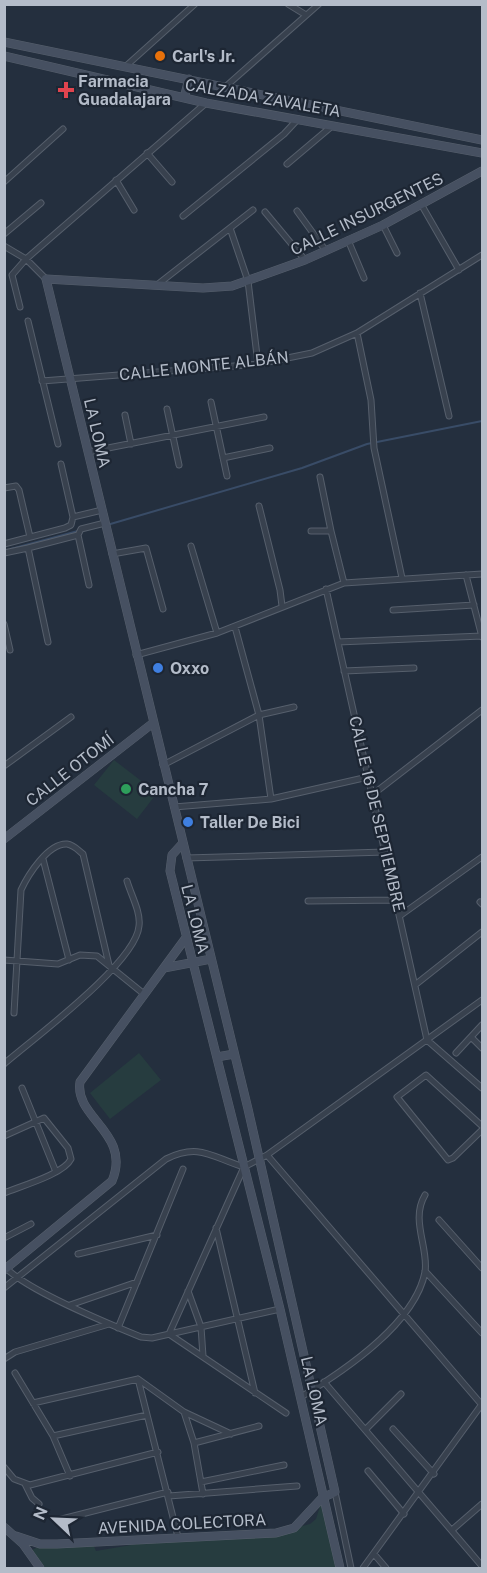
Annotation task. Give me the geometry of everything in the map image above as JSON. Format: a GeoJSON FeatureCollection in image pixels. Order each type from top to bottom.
{"type":"FeatureCollection","features":[{"type":"Feature","properties":{"kind":"street"},"geometry":{"type":"LineString","coordinates":[[126,66],[195,4]]}},
{"type":"Feature","properties":{"kind":"street"},"geometry":{"type":"LineString","coordinates":[[288,4],[306,15]]}},
{"type":"Feature","properties":{"kind":"street"},"geometry":{"type":"LineString","coordinates":[[224,88],[319,4]]}},
{"type":"Feature","properties":{"kind":"street"},"geometry":{"type":"LineString","coordinates":[[4,37],[22,45]]}},
{"type":"Feature","properties":{"kind":"street","name":"CALZADA ZAVALETA"},"geometry":{"type":"LineString","coordinates":[[4,42],[483,140]]}},
{"type":"Feature","properties":{"kind":"street","name":"CALZADA ZAVALETA"},"geometry":{"type":"LineString","coordinates":[[4,58],[22,60],[206,103],[483,153]]}},
{"type":"Feature","properties":{"kind":"street"},"geometry":{"type":"LineString","coordinates":[[184,98],[189,80]]}},
{"type":"Feature","properties":{"kind":"street"},"geometry":{"type":"LineString","coordinates":[[20,307],[12,275],[26,259],[206,103]]}},
{"type":"Feature","properties":{"kind":"street"},"geometry":{"type":"LineString","coordinates":[[183,216],[284,134],[299,118]]}},
{"type":"Feature","properties":{"kind":"street"},"geometry":{"type":"LineString","coordinates":[[287,164],[333,125]]}},
{"type":"Feature","properties":{"kind":"street"},"geometry":{"type":"LineString","coordinates":[[4,182],[63,129]]}},
{"type":"Feature","properties":{"kind":"street"},"geometry":{"type":"LineString","coordinates":[[147,153],[172,182]]}},
{"type":"Feature","properties":{"kind":"street","name":"CALLE INSURGENTES"},"geometry":{"type":"LineString","coordinates":[[46,279],[217,288],[248,282],[305,260],[383,225],[483,171]]}},
{"type":"Feature","properties":{"kind":"street"},"geometry":{"type":"LineString","coordinates":[[116,180],[134,210]]}},
{"type":"Feature","properties":{"kind":"street"},"geometry":{"type":"LineString","coordinates":[[4,234],[41,203]]}},
{"type":"Feature","properties":{"kind":"street"},"geometry":{"type":"LineString","coordinates":[[421,204],[459,270]]}},
{"type":"Feature","properties":{"kind":"street"},"geometry":{"type":"LineString","coordinates":[[156,286],[253,210]]}},
{"type":"Feature","properties":{"kind":"street"},"geometry":{"type":"LineString","coordinates":[[297,211],[326,251]]}},
{"type":"Feature","properties":{"kind":"street"},"geometry":{"type":"LineString","coordinates":[[265,212],[305,260]]}},
{"type":"Feature","properties":{"kind":"street"},"geometry":{"type":"LineString","coordinates":[[383,225],[397,253]]}},
{"type":"Feature","properties":{"kind":"street"},"geometry":{"type":"LineString","coordinates":[[230,228],[248,282],[258,363]]}},
{"type":"Feature","properties":{"kind":"street"},"geometry":{"type":"LineString","coordinates":[[348,240],[364,278]]}},
{"type":"Feature","properties":{"kind":"street"},"geometry":{"type":"LineString","coordinates":[[5,247],[26,259],[46,279]]}},
{"type":"Feature","properties":{"kind":"street","name":"CALLE MONTE ALBÁN"},"geometry":{"type":"LineString","coordinates":[[42,381],[258,363],[312,353],[357,333],[483,255]]}},
{"type":"Feature","properties":{"kind":"street","name":"LA LOMA"},"geometry":{"type":"LineString","coordinates":[[46,279],[182,844],[172,855],[170,871],[280,1308],[340,1569]]}},
{"type":"Feature","properties":{"kind":"street"},"geometry":{"type":"LineString","coordinates":[[420,292],[448,416]]}},
{"type":"Feature","properties":{"kind":"street"},"geometry":{"type":"LineString","coordinates":[[28,321],[58,444]]}},
{"type":"Feature","properties":{"kind":"street"},"geometry":{"type":"LineString","coordinates":[[357,333],[371,400],[374,448],[402,578]]}},
{"type":"Feature","properties":{"kind":"street"},"geometry":{"type":"LineString","coordinates":[[211,402],[227,476]]}},
{"type":"Feature","properties":{"kind":"street"},"geometry":{"type":"LineString","coordinates":[[167,409],[179,465]]}},
{"type":"Feature","properties":{"kind":"street"},"geometry":{"type":"LineString","coordinates":[[125,415],[131,444]]}},
{"type":"Feature","properties":{"kind":"street"},"geometry":{"type":"LineString","coordinates":[[88,452],[264,417]]}},
{"type":"Feature","properties":{"kind":"street"},"geometry":{"type":"LineString","coordinates":[[223,458],[270,448]]}},
{"type":"Feature","properties":{"kind":"street"},"geometry":{"type":"LineString","coordinates":[[4,544],[71,525],[73,517],[61,464]]}},
{"type":"Feature","properties":{"kind":"street"},"geometry":{"type":"LineString","coordinates":[[320,477],[344,583]]}},
{"type":"Feature","properties":{"kind":"street"},"geometry":{"type":"LineString","coordinates":[[4,488],[16,486],[19,490],[30,537]]}},
{"type":"Feature","properties":{"kind":"street"},"geometry":{"type":"LineString","coordinates":[[259,506],[282,606]]}},
{"type":"Feature","properties":{"kind":"street"},"geometry":{"type":"LineString","coordinates":[[73,517],[102,510]]}},
{"type":"Feature","properties":{"kind":"street"},"geometry":{"type":"LineString","coordinates":[[89,585],[78,535],[81,529],[105,523]]}},
{"type":"Feature","properties":{"kind":"street"},"geometry":{"type":"LineString","coordinates":[[311,531],[331,531]]}},
{"type":"Feature","properties":{"kind":"street"},"geometry":{"type":"LineString","coordinates":[[4,553],[78,535]]}},
{"type":"Feature","properties":{"kind":"street"},"geometry":{"type":"LineString","coordinates":[[191,546],[217,633]]}},
{"type":"Feature","properties":{"kind":"street"},"geometry":{"type":"LineString","coordinates":[[28,548],[48,642]]}},
{"type":"Feature","properties":{"kind":"street"},"geometry":{"type":"LineString","coordinates":[[112,554],[146,548],[163,609]]}},
{"type":"Feature","properties":{"kind":"street"},"geometry":{"type":"LineString","coordinates":[[136,655],[217,633],[344,583],[483,574]]}},
{"type":"Feature","properties":{"kind":"street"},"geometry":{"type":"LineString","coordinates":[[338,642],[482,636],[466,575]]}},
{"type":"Feature","properties":{"kind":"street","name":"CALLE 16 DE SEPTIEMBRE"},"geometry":{"type":"LineString","coordinates":[[326,589],[401,915],[427,1040]]}},
{"type":"Feature","properties":{"kind":"street"},"geometry":{"type":"LineString","coordinates":[[393,610],[474,605]]}},
{"type":"Feature","properties":{"kind":"street"},"geometry":{"type":"LineString","coordinates":[[4,624],[10,650]]}},
{"type":"Feature","properties":{"kind":"street"},"geometry":{"type":"LineString","coordinates":[[234,627],[259,715],[272,799]]}},
{"type":"Feature","properties":{"kind":"street"},"geometry":{"type":"LineString","coordinates":[[344,671],[414,668]]}},
{"type":"Feature","properties":{"kind":"street"},"geometry":{"type":"LineString","coordinates":[[163,765],[259,715],[294,707]]}},
{"type":"Feature","properties":{"kind":"street"},"geometry":{"type":"LineString","coordinates":[[372,795],[483,710]]}},
{"type":"Feature","properties":{"kind":"street"},"geometry":{"type":"LineString","coordinates":[[4,766],[71,717]]}},
{"type":"Feature","properties":{"kind":"street","name":"CALLE OTOMÍ"},"geometry":{"type":"LineString","coordinates":[[4,839],[153,723]]}},
{"type":"Feature","properties":{"kind":"street"},"geometry":{"type":"LineString","coordinates":[[174,807],[272,799],[368,777]]}},
{"type":"Feature","properties":{"kind":"street"},"geometry":{"type":"LineString","coordinates":[[14,1013],[21,890],[26,878],[53,849],[65,844],[74,846],[83,854],[109,965]]}},
{"type":"Feature","properties":{"kind":"street"},"geometry":{"type":"LineString","coordinates":[[182,844],[259,1160],[351,1569]]}},
{"type":"Feature","properties":{"kind":"street"},"geometry":{"type":"LineString","coordinates":[[185,858],[385,852]]}},
{"type":"Feature","properties":{"kind":"street"},"geometry":{"type":"LineString","coordinates":[[401,915],[483,857]]}},
{"type":"Feature","properties":{"kind":"street"},"geometry":{"type":"LineString","coordinates":[[43,859],[69,960]]}},
{"type":"Feature","properties":{"kind":"street"},"geometry":{"type":"LineString","coordinates":[[4,1064],[114,969],[134,940],[140,924],[127,882]]}},
{"type":"Feature","properties":{"kind":"street"},"geometry":{"type":"LineString","coordinates":[[308,901],[397,900]]}},
{"type":"Feature","properties":{"kind":"street"},"geometry":{"type":"LineString","coordinates":[[415,985],[483,932]]}},
{"type":"Feature","properties":{"kind":"street"},"geometry":{"type":"LineString","coordinates":[[186,939],[82,1077],[79,1087],[82,1098],[114,1146],[117,1164],[112,1181],[5,1268],[18,1278],[70,1305],[141,1338],[169,1334],[280,1308]]}},
{"type":"Feature","properties":{"kind":"street"},"geometry":{"type":"LineString","coordinates":[[4,960],[58,964],[88,954],[97,956],[144,994]]}},
{"type":"Feature","properties":{"kind":"street"},"geometry":{"type":"LineString","coordinates":[[164,968],[192,964],[211,958]]}},
{"type":"Feature","properties":{"kind":"street"},"geometry":{"type":"LineString","coordinates":[[169,1334],[244,1167],[267,1155],[483,1000]]}},
{"type":"Feature","properties":{"kind":"street"},"geometry":{"type":"LineString","coordinates":[[456,1053],[483,1025]]}},
{"type":"Feature","properties":{"kind":"street"},"geometry":{"type":"LineString","coordinates":[[471,1037],[483,1048]]}},
{"type":"Feature","properties":{"kind":"street"},"geometry":{"type":"LineString","coordinates":[[427,1040],[483,1089]]}},
{"type":"Feature","properties":{"kind":"street"},"geometry":{"type":"LineString","coordinates":[[217,1057],[234,1054]]}},
{"type":"Feature","properties":{"kind":"street"},"geometry":{"type":"LineString","coordinates":[[426,1075],[483,1128],[448,1160],[397,1097],[426,1075]]}},
{"type":"Feature","properties":{"kind":"street"},"geometry":{"type":"LineString","coordinates":[[22,1088],[56,1172]]}},
{"type":"Feature","properties":{"kind":"street"},"geometry":{"type":"LineString","coordinates":[[4,1136],[44,1118],[70,1153],[69,1164],[56,1172],[4,1193]]}},
{"type":"Feature","properties":{"kind":"street"},"geometry":{"type":"LineString","coordinates":[[4,1288],[166,1159],[180,1152],[198,1150],[244,1167]]}},
{"type":"Feature","properties":{"kind":"street"},"geometry":{"type":"LineString","coordinates":[[267,1155],[482,1405],[420,1494],[363,1569]]}},
{"type":"Feature","properties":{"kind":"street"},"geometry":{"type":"LineString","coordinates":[[118,1328],[183,1169]]}},
{"type":"Feature","properties":{"kind":"street"},"geometry":{"type":"LineString","coordinates":[[301,1397],[366,1352],[406,1316],[425,1271],[419,1218],[421,1202],[425,1195]]}},
{"type":"Feature","properties":{"kind":"street"},"geometry":{"type":"LineString","coordinates":[[439,1220],[483,1268]]}},
{"type":"Feature","properties":{"kind":"street"},"geometry":{"type":"LineString","coordinates":[[4,1238],[31,1224]]}},
{"type":"Feature","properties":{"kind":"street"},"geometry":{"type":"LineString","coordinates":[[216,1228],[255,1393]]}},
{"type":"Feature","properties":{"kind":"street"},"geometry":{"type":"LineString","coordinates":[[78,1254],[157,1235]]}},
{"type":"Feature","properties":{"kind":"street"},"geometry":{"type":"LineString","coordinates":[[425,1271],[483,1333]]}},
{"type":"Feature","properties":{"kind":"street"},"geometry":{"type":"LineString","coordinates":[[70,1305],[137,1282]]}},
{"type":"Feature","properties":{"kind":"street"},"geometry":{"type":"LineString","coordinates":[[188,1290],[201,1327],[203,1356]]}},
{"type":"Feature","properties":{"kind":"street"},"geometry":{"type":"LineString","coordinates":[[4,1359],[15,1352],[109,1324]]}},
{"type":"Feature","properties":{"kind":"street"},"geometry":{"type":"LineString","coordinates":[[169,1334],[285,1413]]}},
{"type":"Feature","properties":{"kind":"street"},"geometry":{"type":"LineString","coordinates":[[15,1373],[53,1436],[70,1476]]}},
{"type":"Feature","properties":{"kind":"street"},"geometry":{"type":"LineString","coordinates":[[33,1403],[138,1379],[184,1412],[231,1434]]}},
{"type":"Feature","properties":{"kind":"street"},"geometry":{"type":"LineString","coordinates":[[138,1379],[178,1537]]}},
{"type":"Feature","properties":{"kind":"street"},"geometry":{"type":"LineString","coordinates":[[324,1382],[483,1566]]}},
{"type":"Feature","properties":{"kind":"street"},"geometry":{"type":"LineString","coordinates":[[366,1429],[401,1394]]}},
{"type":"Feature","properties":{"kind":"street"},"geometry":{"type":"LineString","coordinates":[[184,1412],[194,1443],[203,1494]]}},
{"type":"Feature","properties":{"kind":"street"},"geometry":{"type":"LineString","coordinates":[[53,1436],[147,1415]]}},
{"type":"Feature","properties":{"kind":"street"},"geometry":{"type":"LineString","coordinates":[[194,1443],[259,1426]]}},
{"type":"Feature","properties":{"kind":"street"},"geometry":{"type":"LineString","coordinates":[[393,1429],[434,1474]]}},
{"type":"Feature","properties":{"kind":"street"},"geometry":{"type":"LineString","coordinates":[[25,1484],[70,1476],[158,1452]]}},
{"type":"Feature","properties":{"kind":"street"},"geometry":{"type":"LineString","coordinates":[[201,1482],[284,1465]]}},
{"type":"Feature","properties":{"kind":"street"},"geometry":{"type":"LineString","coordinates":[[4,1467],[7,1473],[25,1484],[32,1498],[39,1504]]}},
{"type":"Feature","properties":{"kind":"street"},"geometry":{"type":"LineString","coordinates":[[368,1471],[404,1514]]}},
{"type":"Feature","properties":{"kind":"street"},"geometry":{"type":"LineString","coordinates":[[58,1520],[168,1494],[203,1494],[297,1486]]}},
{"type":"Feature","properties":{"kind":"street","name":"AVENIDA COLECTORA"},"geometry":{"type":"LineString","coordinates":[[15,1536],[40,1544],[57,1544],[276,1533],[294,1528],[323,1497],[335,1492]]}},
{"type":"Feature","properties":{"kind":"street"},"geometry":{"type":"LineString","coordinates":[[452,1530],[483,1504]]}},
{"type":"Feature","properties":{"kind":"street"},"geometry":{"type":"LineString","coordinates":[[4,1527],[15,1536],[40,1569]]}},
{"type":"Feature","properties":{"kind":"street"},"geometry":{"type":"LineString","coordinates":[[374,1554],[386,1569]]}},
{"type":"Feature","properties":{"kind":"green space","name":"Cancha 7"},"geometry":{"type":"Polygon","coordinates":[[[114,760],[157,793],[137,819],[94,785],[114,760]]]}},
{"type":"Feature","properties":{"kind":"green space"},"geometry":{"type":"Polygon","coordinates":[[[139,1053],[161,1080],[110,1119],[90,1093],[139,1053]]]}},
{"type":"Feature","properties":{"kind":"green space"},"geometry":{"type":"Polygon","coordinates":[[[323,1497],[340,1568],[45,1568],[32,1550],[42,1545],[93,1544],[96,1551],[178,1537],[276,1533],[310,1524],[316,1519],[323,1497]]]}},
{"type":"Feature","properties":{"kind":"waterway"},"geometry":{"type":"LineString","coordinates":[[107,525],[302,468],[367,444],[482,421]]}},
{"type":"Feature","properties":{"kind":"waterway"},"geometry":{"type":"LineString","coordinates":[[11,549],[78,531]]}},
{"type":"Feature","properties":{"kind":"place","name":"Carl's Jr."},"geometry":{"type":"Point","coordinates":[160,56]}},
{"type":"Feature","properties":{"kind":"place","name":"Farmacia Guadalajara"},"geometry":{"type":"Point","coordinates":[66,90]}},
{"type":"Feature","properties":{"kind":"place","name":"Oxxo"},"geometry":{"type":"Point","coordinates":[158,668]}},
{"type":"Feature","properties":{"kind":"place","name":"Cancha 7"},"geometry":{"type":"Point","coordinates":[126,789]}},
{"type":"Feature","properties":{"kind":"place","name":"Taller De Bici"},"geometry":{"type":"Point","coordinates":[188,822]}}]}
